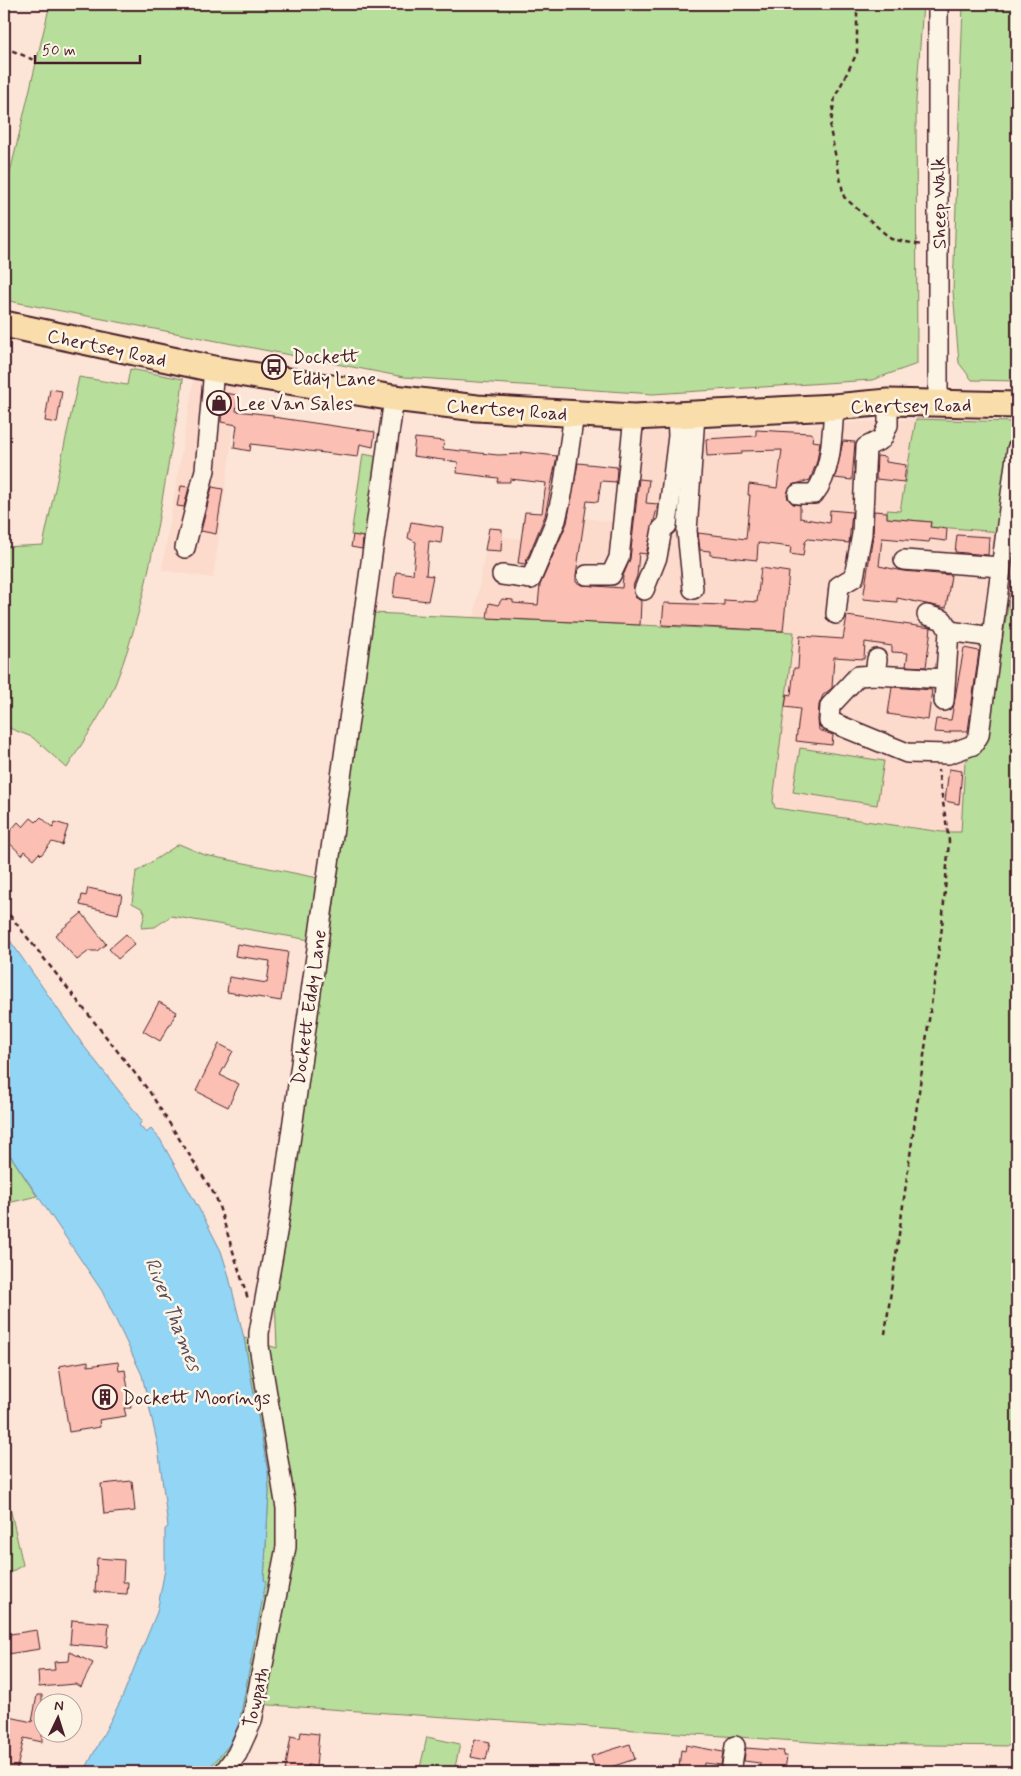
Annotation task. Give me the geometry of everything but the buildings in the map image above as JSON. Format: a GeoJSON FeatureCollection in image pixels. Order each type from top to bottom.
{"type":"FeatureCollection","features":[{"type":"Feature","properties":{"kind":"main road","name":"Chertsey Road"},"geometry":{"type":"LineString","coordinates":[[4,324],[214,369],[394,398],[477,408],[634,418],[834,407],[888,402],[938,401],[1017,405]]}},
{"type":"Feature","properties":{"kind":"street","name":"Sheep Walk"},"geometry":{"type":"LineString","coordinates":[[938,4],[938,401]]}},
{"type":"Feature","properties":{"kind":"street"},"geometry":{"type":"LineString","coordinates":[[185,548],[205,470],[214,369]]}},
{"type":"Feature","properties":{"kind":"street","name":"Dockett Eddy Lane"},"geometry":{"type":"LineString","coordinates":[[273,1616],[286,1547],[287,1518],[259,1346],[259,1333],[279,1221],[394,398]]}},
{"type":"Feature","properties":{"kind":"street"},"geometry":{"type":"LineString","coordinates":[[836,614],[839,586],[854,576],[862,534],[866,447],[882,439],[888,425],[888,402]]}},
{"type":"Feature","properties":{"kind":"street"},"geometry":{"type":"LineString","coordinates":[[798,494],[814,494],[822,484],[832,434],[834,407]]}},
{"type":"Feature","properties":{"kind":"street"},"geometry":{"type":"LineString","coordinates":[[502,575],[531,579],[534,574],[556,520],[563,490],[574,414]]}},
{"type":"Feature","properties":{"kind":"street"},"geometry":{"type":"LineString","coordinates":[[686,416],[687,531],[693,589]]}},
{"type":"Feature","properties":{"kind":"street"},"geometry":{"type":"LineString","coordinates":[[644,590],[657,557],[662,529],[667,525],[678,436],[686,416]]}},
{"type":"Feature","properties":{"kind":"street"},"geometry":{"type":"LineString","coordinates":[[587,575],[611,574],[619,558],[634,418]]}},
{"type":"Feature","properties":{"kind":"street"},"geometry":{"type":"LineString","coordinates":[[945,679],[876,667],[858,676],[841,697],[830,706],[829,722],[907,753],[948,754],[973,745],[979,735],[1017,449]]}},
{"type":"Feature","properties":{"kind":"street"},"geometry":{"type":"LineString","coordinates":[[904,560],[1001,567]]}},
{"type":"Feature","properties":{"kind":"street"},"geometry":{"type":"LineString","coordinates":[[927,615],[944,620],[949,631],[944,701]]}},
{"type":"Feature","properties":{"kind":"street"},"geometry":{"type":"LineString","coordinates":[[949,631],[992,637]]}},
{"type":"Feature","properties":{"kind":"street","name":"Towpath"},"geometry":{"type":"LineString","coordinates":[[224,1772],[237,1754],[252,1721],[273,1616]]}},
{"type":"Feature","properties":{"kind":"street"},"geometry":{"type":"LineString","coordinates":[[732,1772],[735,1746]]}},
{"type":"Feature","properties":{"kind":"path"},"geometry":{"type":"LineString","coordinates":[[855,4],[857,8],[857,53],[835,97],[830,129],[844,197],[891,239],[916,245],[938,245]]}},
{"type":"Feature","properties":{"kind":"path"},"geometry":{"type":"LineString","coordinates":[[4,48],[36,61]]}},
{"type":"Feature","properties":{"kind":"path"},"geometry":{"type":"LineString","coordinates":[[885,1334],[942,927],[949,841],[936,754]]}},
{"type":"Feature","properties":{"kind":"path"},"geometry":{"type":"LineString","coordinates":[[4,908],[149,1091],[216,1197],[249,1305]]}},
{"type":"Feature","properties":{"kind":"shaded area"},"geometry":{"type":"Polygon","coordinates":[[[194,378],[239,387],[213,578],[162,570],[194,378]]]}},
{"type":"Feature","properties":{"kind":"shaded area"},"geometry":{"type":"Polygon","coordinates":[[[916,419],[900,511],[931,522],[930,531],[938,527],[1001,532],[1013,422],[1017,421],[1017,552],[986,739],[965,762],[961,832],[942,832],[775,808],[773,801],[794,632],[474,619],[488,535],[521,539],[541,518],[564,515],[619,523],[630,431],[684,432],[916,419]]]}},
{"type":"Feature","properties":{"kind":"green space"},"geometry":{"type":"Polygon","coordinates":[[[50,4],[923,4],[916,101],[917,364],[872,380],[653,394],[404,377],[4,300],[4,198],[50,4]]]}},
{"type":"Feature","properties":{"kind":"green space"},"geometry":{"type":"Polygon","coordinates":[[[963,4],[1017,4],[1017,381],[972,380],[959,363],[953,291],[963,4]]]}},
{"type":"Feature","properties":{"kind":"green space"},"geometry":{"type":"Polygon","coordinates":[[[130,369],[183,379],[181,397],[139,612],[116,682],[106,704],[67,768],[32,737],[4,726],[4,547],[43,545],[79,377],[127,385],[130,369]]]}},
{"type":"Feature","properties":{"kind":"green space"},"geometry":{"type":"Polygon","coordinates":[[[916,419],[1013,422],[1001,532],[938,527],[938,532],[930,531],[931,522],[887,518],[887,510],[900,511],[916,419]]]}},
{"type":"Feature","properties":{"kind":"green space"},"geometry":{"type":"Polygon","coordinates":[[[363,454],[379,457],[370,538],[351,535],[363,454]]]}},
{"type":"Feature","properties":{"kind":"green space"},"geometry":{"type":"Polygon","coordinates":[[[1017,552],[1017,1746],[840,1744],[256,1704],[216,1772],[206,1772],[239,1724],[265,1582],[269,1492],[268,1472],[244,1338],[277,1348],[275,1298],[334,905],[372,613],[794,632],[773,801],[775,808],[942,832],[961,832],[965,762],[986,739],[1017,552]]]}},
{"type":"Feature","properties":{"kind":"green space"},"geometry":{"type":"Polygon","coordinates":[[[800,748],[884,761],[877,805],[793,792],[800,748]]]}},
{"type":"Feature","properties":{"kind":"green space"},"geometry":{"type":"Polygon","coordinates":[[[179,844],[205,855],[318,878],[310,940],[171,916],[155,927],[141,928],[145,914],[143,909],[132,903],[136,872],[179,844]]]}},
{"type":"Feature","properties":{"kind":"green space"},"geometry":{"type":"Polygon","coordinates":[[[4,1146],[37,1196],[4,1204],[4,1146]]]}},
{"type":"Feature","properties":{"kind":"green space"},"geometry":{"type":"Polygon","coordinates":[[[4,1481],[23,1565],[4,1576],[4,1481]]]}},
{"type":"Feature","properties":{"kind":"green space"},"geometry":{"type":"Polygon","coordinates":[[[427,1737],[460,1744],[454,1772],[419,1772],[427,1737]]]}},
{"type":"Feature","properties":{"kind":"water","name":"River Thames"},"geometry":{"type":"Polygon","coordinates":[[[4,932],[83,1045],[142,1121],[139,1125],[146,1133],[151,1129],[160,1139],[221,1251],[244,1338],[268,1472],[269,1492],[264,1580],[266,1581],[239,1724],[229,1745],[206,1772],[84,1772],[121,1700],[157,1612],[165,1569],[165,1529],[168,1527],[158,1446],[142,1375],[102,1291],[4,1146],[4,932]]]}},
{"type":"Feature","properties":{"kind":"place","name":"Dockett Eddy Lane"},"geometry":{"type":"Point","coordinates":[274,367]}},
{"type":"Feature","properties":{"kind":"place","name":"Lee Van Sales"},"geometry":{"type":"Point","coordinates":[219,403]}},
{"type":"Feature","properties":{"kind":"place","name":"Dockett Moorings"},"geometry":{"type":"Point","coordinates":[105,1397]}}]}
